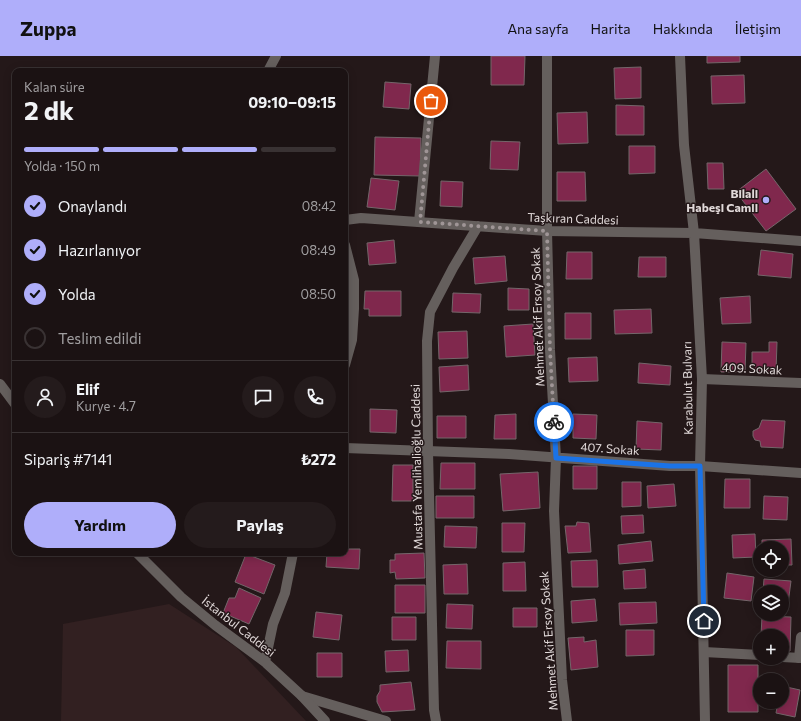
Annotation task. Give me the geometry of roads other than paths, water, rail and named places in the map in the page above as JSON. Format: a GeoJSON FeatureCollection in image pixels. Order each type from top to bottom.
{"type":"FeatureCollection","features":[{"type":"Feature","properties":{"kind":"street"},"geometry":{"type":"LineString","coordinates":[[270,68],[276,56]]}},
{"type":"Feature","properties":{"kind":"street"},"geometry":{"type":"LineString","coordinates":[[420,222],[435,56]]}},
{"type":"Feature","properties":{"kind":"street","name":"Mehmet Akif Ersoy Sokak"},"geometry":{"type":"LineString","coordinates":[[547,56],[547,231],[550,350],[556,458],[554,518],[562,680],[567,721]]}},
{"type":"Feature","properties":{"kind":"street","name":"Karabulut Bulvarı"},"geometry":{"type":"LineString","coordinates":[[680,56],[684,144],[694,233],[702,379],[700,466],[705,721]]}},
{"type":"Feature","properties":{"kind":"street","name":"Taşkıran Caddesi"},"geometry":{"type":"LineString","coordinates":[[348,220],[361,218],[547,231],[694,233],[801,241]]}},
{"type":"Feature","properties":{"kind":"street","name":"Mustafa Yemlihalioğlu Caddesi"},"geometry":{"type":"LineString","coordinates":[[436,721],[434,710],[427,341],[430,312],[453,268],[478,226]]}},
{"type":"Feature","properties":{"kind":"street"},"geometry":{"type":"LineString","coordinates":[[348,257],[354,280],[354,309],[352,340],[348,354]]}},
{"type":"Feature","properties":{"kind":"street","name":"409. Sokak"},"geometry":{"type":"LineString","coordinates":[[702,379],[801,384]]}},
{"type":"Feature","properties":{"kind":"street"},"geometry":{"type":"LineString","coordinates":[[0,384],[12,400]]}},
{"type":"Feature","properties":{"kind":"street","name":"407. Sokak"},"geometry":{"type":"LineString","coordinates":[[348,448],[509,454],[670,466],[700,466],[801,473]]}},
{"type":"Feature","properties":{"kind":"street","name":"İstanbul Caddesi"},"geometry":{"type":"LineString","coordinates":[[140,556],[181,597],[215,625],[265,662],[302,696],[325,721]]}},
{"type":"Feature","properties":{"kind":"street"},"geometry":{"type":"LineString","coordinates":[[265,662],[273,624],[285,593],[292,556]]}},
{"type":"Feature","properties":{"kind":"street"},"geometry":{"type":"LineString","coordinates":[[789,657],[800,658],[801,637]]}},
{"type":"Feature","properties":{"kind":"street"},"geometry":{"type":"LineString","coordinates":[[704,652],[753,655]]}},
{"type":"Feature","properties":{"kind":"street"},"geometry":{"type":"LineString","coordinates":[[302,696],[386,721]]}},
{"type":"Feature","properties":{"kind":"place","name":"Bilali Habeşi Camii"},"geometry":{"type":"Point","coordinates":[766,200]}}]}
